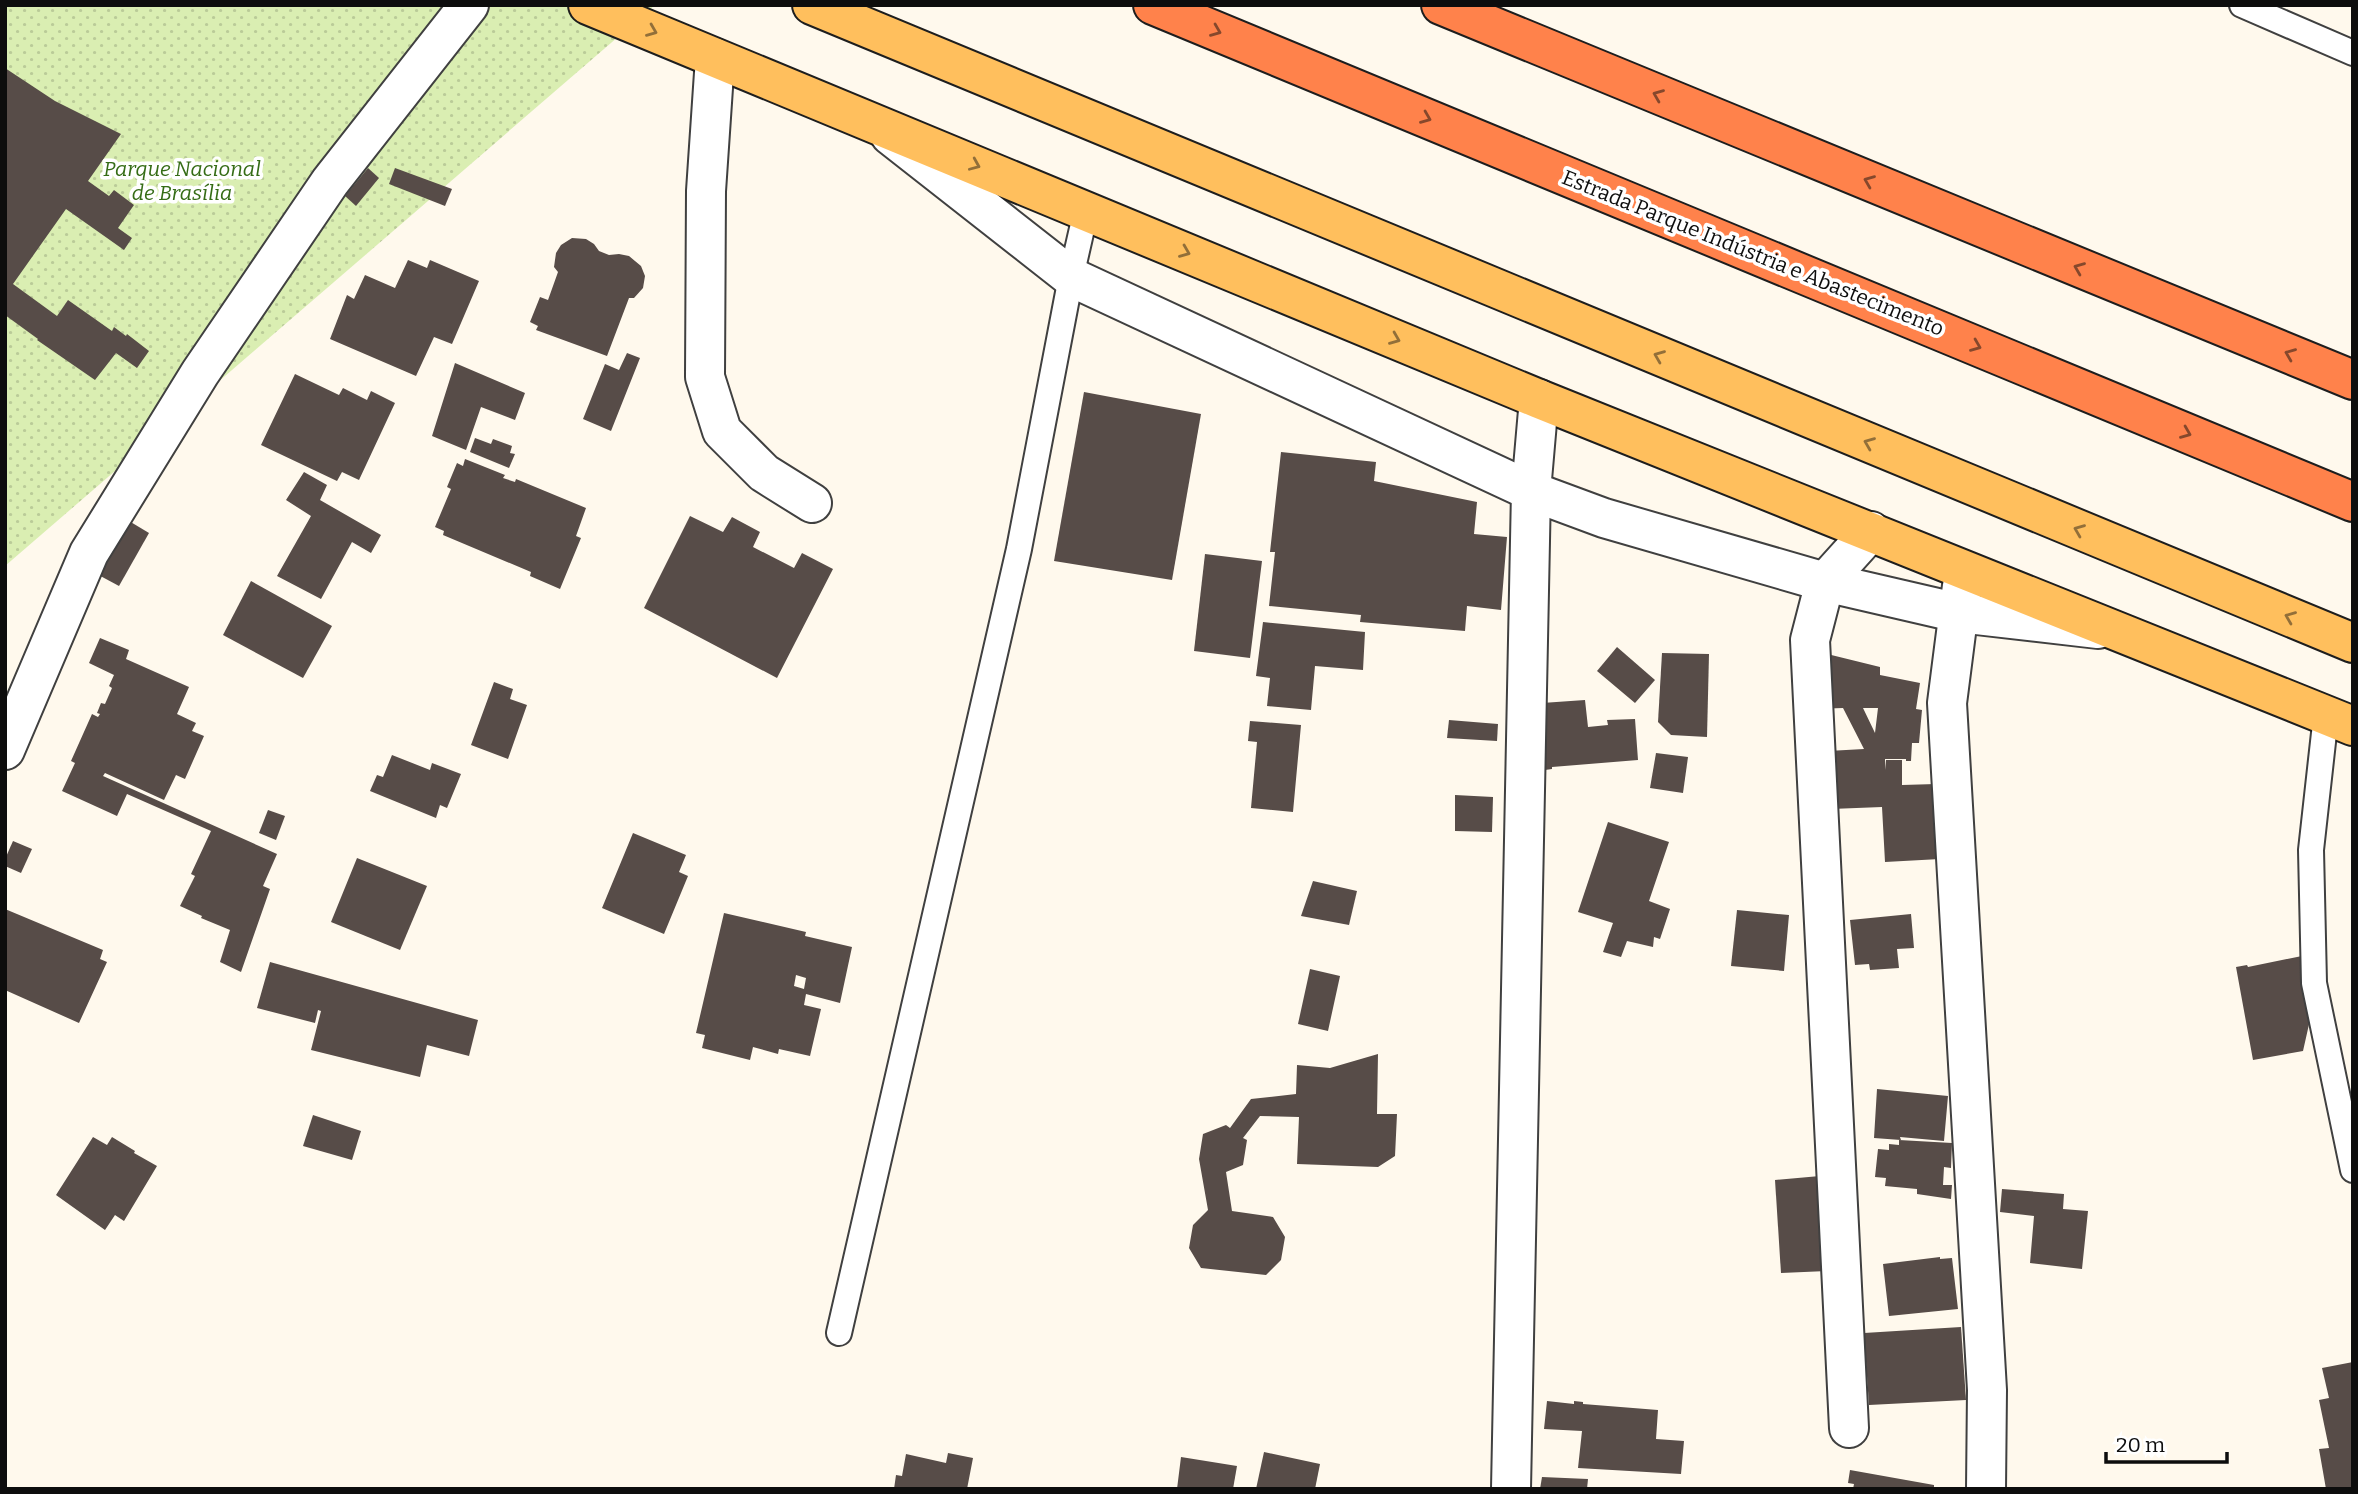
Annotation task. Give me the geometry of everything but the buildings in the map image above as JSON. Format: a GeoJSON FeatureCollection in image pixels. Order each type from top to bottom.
{"type":"FeatureCollection","features":[{"type":"Feature","properties":{"kind":"highway","name":"Estrada Parque Indústria e Abastecimento"},"geometry":{"type":"LineString","coordinates":[[1153,5],[2353,502]]}},
{"type":"Feature","properties":{"kind":"highway"},"geometry":{"type":"LineString","coordinates":[[1441,5],[2353,380]]}},
{"type":"Feature","properties":{"kind":"highway"},"geometry":{"type":"LineString","coordinates":[[1466,5],[1499,29]]}},
{"type":"Feature","properties":{"kind":"main road"},"geometry":{"type":"LineString","coordinates":[[589,5],[1539,399],[2339,720]]}},
{"type":"Feature","properties":{"kind":"main road"},"geometry":{"type":"LineString","coordinates":[[812,5],[2353,643]]}},
{"type":"Feature","properties":{"kind":"street"},"geometry":{"type":"LineString","coordinates":[[5,750],[89,553],[193,384],[330,182],[469,5]]}},
{"type":"Feature","properties":{"kind":"street"},"geometry":{"type":"LineString","coordinates":[[715,58],[706,191],[705,377],[722,431],[764,473],[812,503]]}},
{"type":"Feature","properties":{"kind":"street"},"geometry":{"type":"LineString","coordinates":[[874,123],[1071,276],[1531,491],[1616,522],[1825,582],[1959,613],[2120,632]]}},
{"type":"Feature","properties":{"kind":"street"},"geometry":{"type":"LineString","coordinates":[[1511,1489],[1531,491],[1539,399]]}},
{"type":"Feature","properties":{"kind":"street"},"geometry":{"type":"LineString","coordinates":[[1849,1428],[1810,640],[1825,582],[1871,531]]}},
{"type":"Feature","properties":{"kind":"street"},"geometry":{"type":"LineString","coordinates":[[1965,568],[1947,703],[1987,1390],[1986,1489]]}},
{"type":"Feature","properties":{"kind":"lane"},"geometry":{"type":"LineString","coordinates":[[2242,5],[2353,53]]}},
{"type":"Feature","properties":{"kind":"lane"},"geometry":{"type":"LineString","coordinates":[[839,1334],[1019,549],[1086,211]]}},
{"type":"Feature","properties":{"kind":"lane"},"geometry":{"type":"LineString","coordinates":[[2339,720],[2311,850],[2314,983],[2353,1170]]}},
{"type":"Feature","properties":{"kind":"green space","name":"Parque Nacional de Brasília"},"geometry":{"type":"Polygon","coordinates":[[[5,5],[655,5],[5,566],[5,5]]]}}]}
